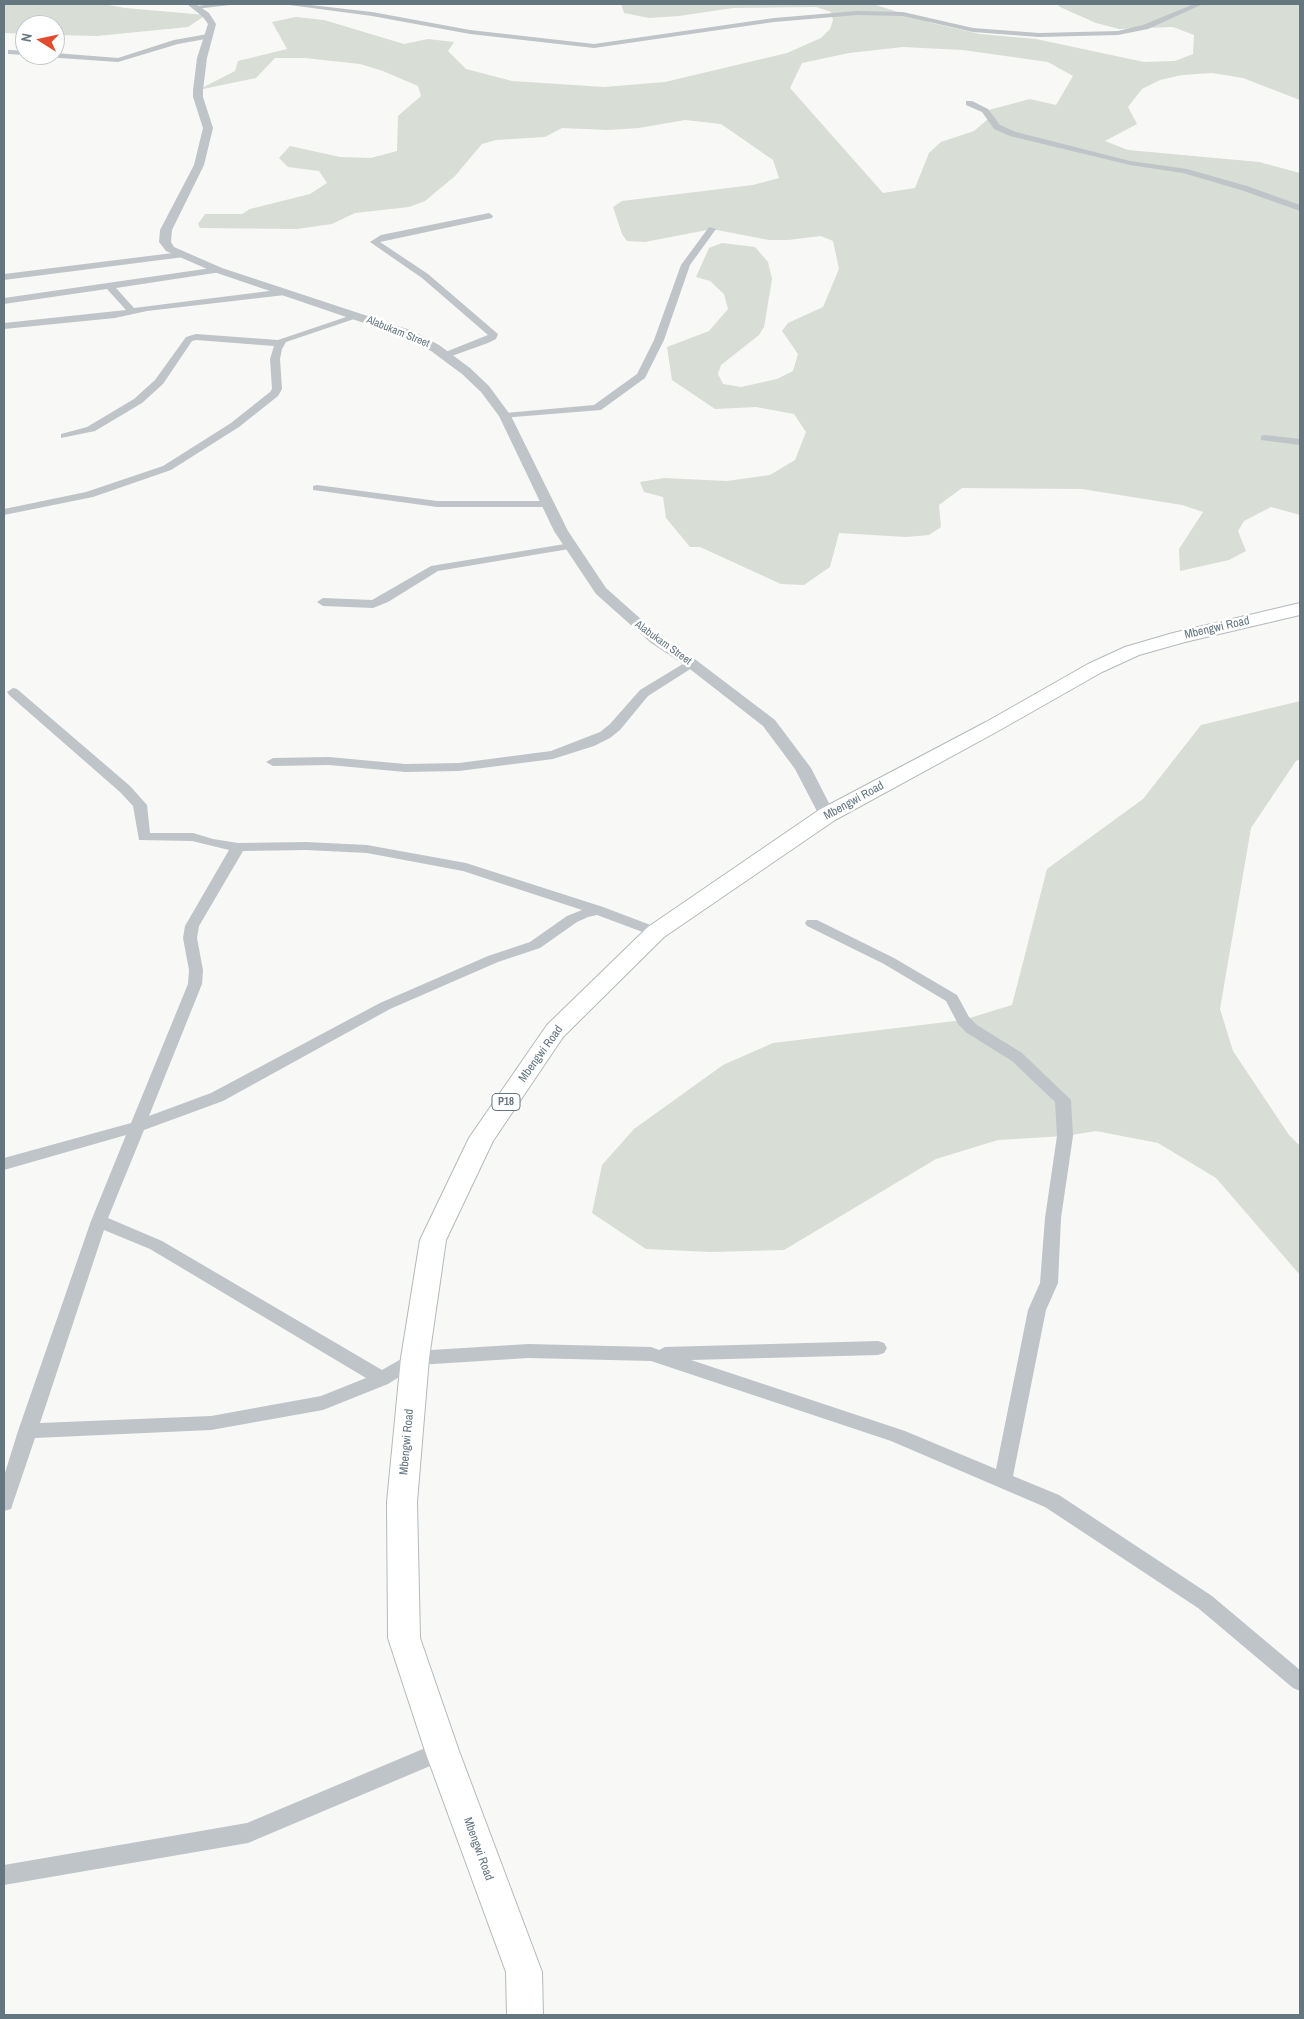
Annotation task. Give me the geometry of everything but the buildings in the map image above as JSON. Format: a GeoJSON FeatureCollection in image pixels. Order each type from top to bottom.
{"type":"FeatureCollection","features":[{"type":"Feature","properties":{"kind":"main road","name":"Mbengwi Road"},"geometry":{"type":"LineString","coordinates":[[525,2015],[524,1972],[442,1751],[404,1638],[402,1502],[415,1358],[433,1240],[482,1138],[555,1031],[656,932],[827,815],[993,726],[1095,668],[1132,651],[1180,637],[1300,609]]}},
{"type":"Feature","properties":{"kind":"street"},"geometry":{"type":"LineString","coordinates":[[194,5],[234,4]]}},
{"type":"Feature","properties":{"kind":"street"},"geometry":{"type":"LineString","coordinates":[[286,4],[372,14],[470,32],[594,46],[798,17],[857,13],[903,14],[982,31],[1040,35],[1118,33],[1145,27],[1198,4]]}},
{"type":"Feature","properties":{"kind":"street","name":"Alabukam Street"},"geometry":{"type":"LineString","coordinates":[[194,5],[206,15],[212,24],[202,58],[198,97],[208,128],[207,139],[199,165],[166,230],[165,242],[170,249],[218,270],[358,316],[423,340],[446,355],[485,389],[505,416],[571,546],[601,591],[656,640],[691,663],[769,723],[803,768],[827,815]]}},
{"type":"Feature","properties":{"kind":"street"},"geometry":{"type":"LineString","coordinates":[[65,56],[118,60],[177,42],[208,36]]}},
{"type":"Feature","properties":{"kind":"street"},"geometry":{"type":"LineString","coordinates":[[10,52],[15,52]]}},
{"type":"Feature","properties":{"kind":"street"},"geometry":{"type":"LineString","coordinates":[[969,103],[985,112],[997,127],[1013,134],[1130,163],[1184,171],[1244,188],[1300,208]]}},
{"type":"Feature","properties":{"kind":"street"},"geometry":{"type":"LineString","coordinates":[[446,355],[485,341],[493,337],[493,334],[425,276],[374,242],[380,238],[489,216]]}},
{"type":"Feature","properties":{"kind":"street"},"geometry":{"type":"LineString","coordinates":[[505,416],[597,408],[641,376],[658,340],[686,265],[712,229]]}},
{"type":"Feature","properties":{"kind":"street"},"geometry":{"type":"LineString","coordinates":[[4,277],[181,255]]}},
{"type":"Feature","properties":{"kind":"street"},"geometry":{"type":"LineString","coordinates":[[4,301],[218,270]]}},
{"type":"Feature","properties":{"kind":"street"},"geometry":{"type":"LineString","coordinates":[[110,287],[133,312]]}},
{"type":"Feature","properties":{"kind":"street"},"geometry":{"type":"LineString","coordinates":[[4,326],[133,312],[285,292]]}},
{"type":"Feature","properties":{"kind":"street"},"geometry":{"type":"LineString","coordinates":[[4,512],[89,495],[168,468],[235,426],[274,394],[277,389],[274,359],[283,340],[358,316]]}},
{"type":"Feature","properties":{"kind":"street"},"geometry":{"type":"LineString","coordinates":[[65,436],[91,429],[138,401],[159,382],[189,339],[196,337],[280,343]]}},
{"type":"Feature","properties":{"kind":"street"},"geometry":{"type":"LineString","coordinates":[[1265,438],[1300,442]]}},
{"type":"Feature","properties":{"kind":"street"},"geometry":{"type":"LineString","coordinates":[[317,488],[437,504],[548,504]]}},
{"type":"Feature","properties":{"kind":"street"},"geometry":{"type":"LineString","coordinates":[[323,602],[373,604],[384,600],[435,568],[571,546]]}},
{"type":"Feature","properties":{"kind":"street"},"geometry":{"type":"LineString","coordinates":[[273,762],[347,761],[391,767],[450,767],[553,755],[589,743],[604,735],[614,727],[644,693],[691,663]]}},
{"type":"Feature","properties":{"kind":"street"},"geometry":{"type":"LineString","coordinates":[[13,692],[125,789],[140,805],[144,837],[193,837],[212,844],[238,846],[306,846],[367,849],[466,867],[598,910],[656,932]]}},
{"type":"Feature","properties":{"kind":"street"},"geometry":{"type":"LineString","coordinates":[[4,1503],[99,1221],[195,984],[196,970],[190,938],[192,926],[238,846]]}},
{"type":"Feature","properties":{"kind":"street"},"geometry":{"type":"LineString","coordinates":[[4,1164],[136,1127],[217,1097],[385,1006],[493,959],[535,946],[572,919],[598,910]]}},
{"type":"Feature","properties":{"kind":"street"},"geometry":{"type":"LineString","coordinates":[[812,923],[889,961],[952,998],[963,1020],[972,1030],[1017,1057],[1063,1100],[1065,1136],[1053,1218],[1049,1283],[1037,1310],[1003,1479]]}},
{"type":"Feature","properties":{"kind":"street"},"geometry":{"type":"LineString","coordinates":[[99,1221],[156,1245],[382,1379]]}},
{"type":"Feature","properties":{"kind":"street"},"geometry":{"type":"LineString","coordinates":[[27,1431],[211,1423],[323,1403],[382,1379],[415,1358],[528,1351],[651,1354],[878,1348]]}},
{"type":"Feature","properties":{"kind":"street"},"geometry":{"type":"LineString","coordinates":[[651,1354],[898,1436],[1052,1501],[1205,1602],[1300,1682]]}},
{"type":"Feature","properties":{"kind":"street"},"geometry":{"type":"LineString","coordinates":[[4,1875],[248,1833],[442,1751]]}},
{"type":"Feature","properties":{"kind":"shaded area"},"geometry":{"type":"Polygon","coordinates":[[[4,4],[103,4],[125,8],[206,15],[188,27],[97,36],[65,35],[65,15],[15,15],[15,34],[4,33],[4,4]]]}},
{"type":"Feature","properties":{"kind":"shaded area"},"geometry":{"type":"Polygon","coordinates":[[[621,4],[873,4],[932,23],[980,34],[1036,39],[1144,62],[1175,61],[1193,54],[1194,35],[1173,27],[1119,29],[1096,23],[1057,4],[1300,4],[1300,100],[1243,78],[1212,73],[1182,75],[1160,80],[1142,89],[1128,107],[1137,124],[1105,141],[1128,150],[1259,162],[1300,173],[1300,515],[1271,507],[1244,521],[1238,531],[1246,551],[1229,560],[1180,571],[1179,549],[1203,512],[1182,505],[1082,489],[962,488],[939,505],[941,527],[929,535],[906,537],[839,533],[830,567],[804,585],[781,584],[700,547],[690,547],[666,518],[663,497],[644,492],[640,482],[664,478],[727,481],[770,475],[795,460],[806,432],[794,414],[756,407],[715,409],[672,380],[667,347],[709,331],[728,309],[724,294],[710,281],[696,277],[709,248],[722,243],[755,247],[768,262],[772,279],[764,327],[759,335],[721,365],[718,374],[723,384],[741,387],[777,379],[793,371],[798,354],[782,331],[788,323],[823,307],[839,269],[833,241],[821,236],[769,240],[712,229],[645,242],[627,241],[622,234],[613,207],[622,201],[753,185],[779,178],[773,160],[721,124],[685,120],[639,128],[608,130],[562,128],[545,137],[496,140],[482,144],[455,176],[425,201],[409,207],[355,213],[332,224],[297,229],[200,228],[198,224],[205,214],[242,214],[250,209],[310,194],[327,183],[319,171],[288,167],[279,158],[290,146],[340,157],[371,158],[397,151],[398,116],[421,96],[418,86],[383,71],[360,64],[305,58],[275,58],[256,78],[198,90],[235,71],[238,61],[287,49],[272,22],[296,17],[324,20],[404,44],[428,39],[454,42],[448,51],[466,69],[512,81],[604,87],[665,82],[787,53],[821,38],[830,29],[833,20],[831,12],[816,7],[733,8],[679,16],[649,18],[624,13],[621,4]],[[903,47],[849,53],[802,63],[790,88],[883,193],[915,188],[929,153],[941,142],[974,131],[988,119],[985,111],[1030,99],[1056,105],[1073,76],[1048,62],[963,50],[903,47]]]}},
{"type":"Feature","properties":{"kind":"shaded area"},"geometry":{"type":"Polygon","coordinates":[[[1300,701],[1300,759],[1296,761],[1251,828],[1220,1009],[1233,1051],[1289,1135],[1300,1146],[1300,1275],[1216,1178],[1158,1143],[1096,1131],[1065,1136],[998,1140],[936,1159],[784,1250],[711,1252],[646,1249],[592,1213],[602,1165],[634,1129],[723,1065],[773,1043],[963,1020],[1012,1005],[1047,869],[1143,799],[1201,725],[1300,701]]]}}]}
